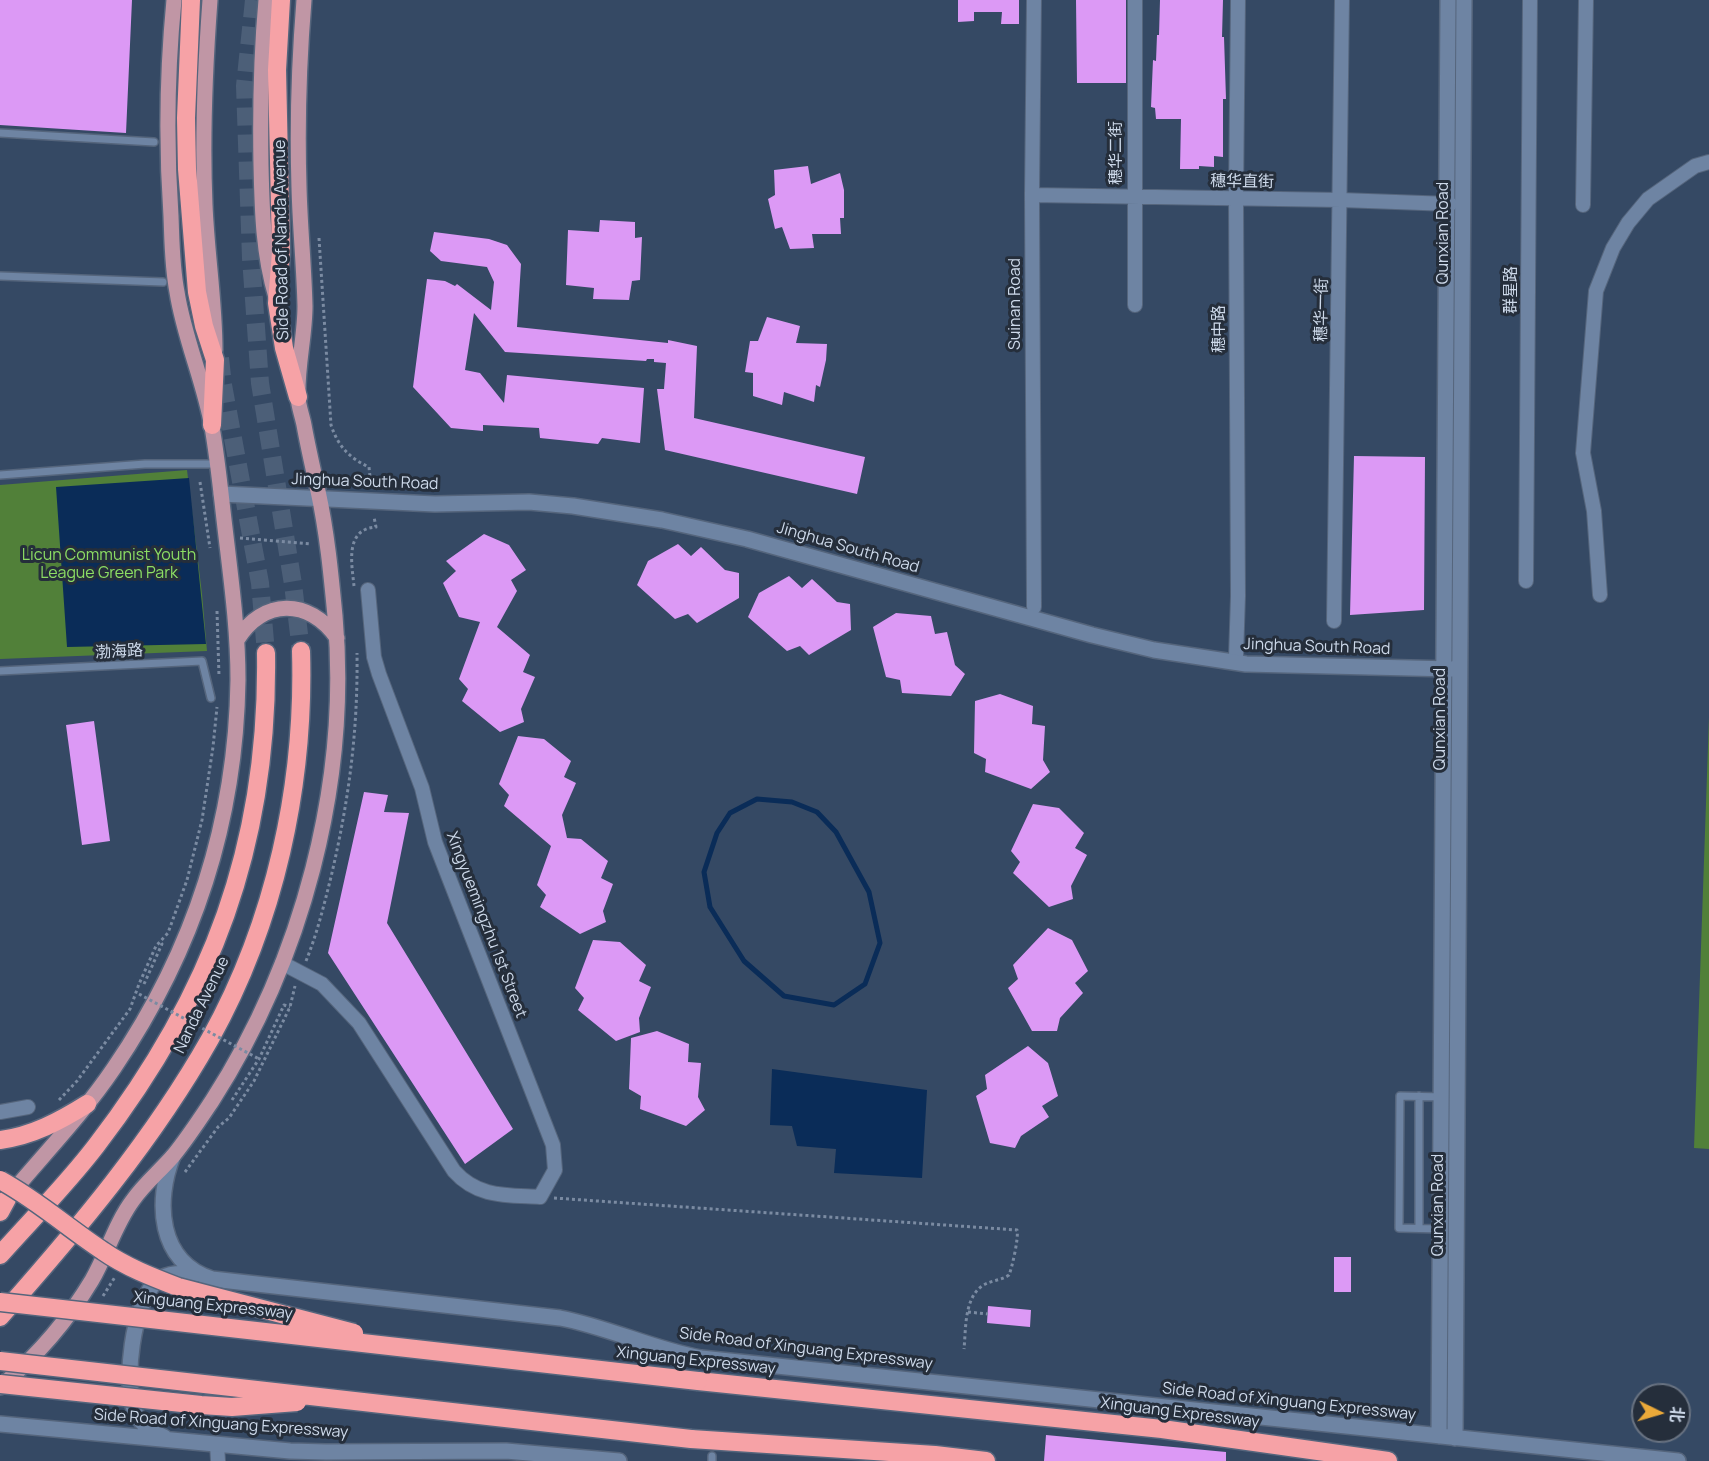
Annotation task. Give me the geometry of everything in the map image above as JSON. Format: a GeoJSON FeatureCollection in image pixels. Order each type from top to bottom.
{"type":"FeatureCollection","features":[{"type":"Feature","properties":{"kind":"highway"},"geometry":{"type":"LineString","coordinates":[[191,0],[186,118],[190,223],[197,292],[214,360],[212,425]]}},
{"type":"Feature","properties":{"kind":"highway"},"geometry":{"type":"LineString","coordinates":[[281,0],[277,70],[277,155],[281,252],[277,303],[284,348],[298,398]]}},
{"type":"Feature","properties":{"kind":"highway","name":"Nanda Avenue"},"geometry":{"type":"LineString","coordinates":[[0,1317],[64,1243],[158,1121],[205,1046],[229,1000],[261,921],[291,809],[301,709],[301,651]]}},
{"type":"Feature","properties":{"kind":"highway","name":"Nanda Avenue"},"geometry":{"type":"LineString","coordinates":[[0,1255],[78,1167],[131,1098],[176,1027],[214,948],[243,864],[255,809],[266,719],[266,653]]}},
{"type":"Feature","properties":{"kind":"highway"},"geometry":{"type":"LineString","coordinates":[[0,1140],[47,1127],[87,1104]]}},
{"type":"Feature","properties":{"kind":"highway"},"geometry":{"type":"LineString","coordinates":[[0,1180],[32,1199],[103,1251],[152,1277],[178,1287],[408,1347]]}},
{"type":"Feature","properties":{"kind":"highway","name":"Xinguang Expressway"},"geometry":{"type":"LineString","coordinates":[[0,1302],[698,1381],[1162,1429],[1388,1461]]}},
{"type":"Feature","properties":{"kind":"highway"},"geometry":{"type":"LineString","coordinates":[[0,1360],[691,1439],[935,1455],[986,1461]]}},
{"type":"Feature","properties":{"kind":"highway"},"geometry":{"type":"LineString","coordinates":[[0,1386],[232,1407],[332,1398]]}},
{"type":"Feature","properties":{"kind":"main road"},"geometry":{"type":"LineString","coordinates":[[2,1205],[87,1104],[113,1068],[159,992],[206,882],[221,831],[229,782],[236,714],[237,640],[212,425],[183,320],[174,275],[168,80],[174,0]]}},
{"type":"Feature","properties":{"kind":"main road"},"geometry":{"type":"LineString","coordinates":[[210,0],[204,161],[214,313],[214,360]]}},
{"type":"Feature","properties":{"kind":"main road"},"geometry":{"type":"LineString","coordinates":[[266,0],[260,111],[262,206],[265,255],[277,303]]}},
{"type":"Feature","properties":{"kind":"main road","name":"Side Road of Nanda Avenue"},"geometry":{"type":"LineString","coordinates":[[0,1386],[33,1356],[78,1303],[125,1212],[146,1183],[172,1156],[213,1099],[232,1067],[282,963],[303,903],[322,828],[337,695],[337,638],[328,545],[298,398],[305,310],[298,147],[304,0]]}},
{"type":"Feature","properties":{"kind":"main road","name":"Qunxian Road"},"geometry":{"type":"LineString","coordinates":[[1439,1437],[1446,1078],[1444,669],[1450,204],[1448,0]]}},
{"type":"Feature","properties":{"kind":"main road","name":"Qunxian Road"},"geometry":{"type":"LineString","coordinates":[[1443,1222],[1441,1097],[1448,0]]}},
{"type":"Feature","properties":{"kind":"main road","name":"Qunxian Road"},"geometry":{"type":"LineString","coordinates":[[1455,1438],[1464,0]]}},
{"type":"Feature","properties":{"kind":"main road","name":"Jinghua South Road"},"geometry":{"type":"LineString","coordinates":[[221,494],[455,504],[544,503],[597,509],[662,520],[747,539],[1092,635],[1154,650],[1246,664],[1460,669]]}},
{"type":"Feature","properties":{"kind":"main road"},"geometry":{"type":"LineString","coordinates":[[237,640],[243,629],[259,617],[275,609],[288,608],[312,614],[321,620],[337,638]]}},
{"type":"Feature","properties":{"kind":"main road"},"geometry":{"type":"LineString","coordinates":[[172,1156],[163,1186],[163,1217],[177,1254],[197,1274]]}},
{"type":"Feature","properties":{"kind":"main road","name":"Side Road of Xinguang Expressway"},"geometry":{"type":"LineString","coordinates":[[171,1440],[154,1433],[144,1425],[132,1404],[129,1375],[137,1320],[148,1291],[158,1280],[171,1275],[197,1274],[227,1281],[560,1318],[584,1323],[673,1352],[701,1358],[1678,1461]]}},
{"type":"Feature","properties":{"kind":"main road","name":"Side Road of Xinguang Expressway"},"geometry":{"type":"LineString","coordinates":[[0,1424],[326,1452],[506,1451],[619,1461]]}},
{"type":"Feature","properties":{"kind":"main road"},"geometry":{"type":"LineString","coordinates":[[481,1440],[482,1461]]}},
{"type":"Feature","properties":{"kind":"street","name":"Suinan Road"},"geometry":{"type":"LineString","coordinates":[[1034,0],[1032,195],[1034,607]]}},
{"type":"Feature","properties":{"kind":"street","name":"穗华二街"},"geometry":{"type":"LineString","coordinates":[[1134,0],[1136,305]]}},
{"type":"Feature","properties":{"kind":"street","name":"穗中路"},"geometry":{"type":"LineString","coordinates":[[1236,657],[1238,596],[1236,198],[1238,0]]}},
{"type":"Feature","properties":{"kind":"street","name":"穗华一街"},"geometry":{"type":"LineString","coordinates":[[1334,621],[1342,0]]}},
{"type":"Feature","properties":{"kind":"street","name":"群星路"},"geometry":{"type":"LineString","coordinates":[[1527,580],[1530,0]]}},
{"type":"Feature","properties":{"kind":"street"},"geometry":{"type":"LineString","coordinates":[[1583,205],[1586,0]]}},
{"type":"Feature","properties":{"kind":"street"},"geometry":{"type":"LineString","coordinates":[[1600,595],[1594,511],[1583,453],[1596,291],[1618,240],[1628,223],[1648,199],[1695,166],[1709,162]]}},
{"type":"Feature","properties":{"kind":"street","name":"穗华直街"},"geometry":{"type":"LineString","coordinates":[[1032,195],[1450,204]]}},
{"type":"Feature","properties":{"kind":"street","name":"Xingyuemingzhu 1st Street"},"geometry":{"type":"LineString","coordinates":[[368,590],[374,657],[379,674],[422,788],[435,842],[553,1145],[555,1170],[540,1197]]}},
{"type":"Feature","properties":{"kind":"street"},"geometry":{"type":"LineString","coordinates":[[282,963],[322,984],[359,1023],[461,1179],[487,1192],[540,1197]]}},
{"type":"Feature","properties":{"kind":"street"},"geometry":{"type":"LineString","coordinates":[[0,1112],[28,1107]]}},
{"type":"Feature","properties":{"kind":"street"},"geometry":{"type":"LineString","coordinates":[[217,1444],[218,1461]]}},
{"type":"Feature","properties":{"kind":"lane"},"geometry":{"type":"LineString","coordinates":[[0,133],[154,142]]}},
{"type":"Feature","properties":{"kind":"lane"},"geometry":{"type":"LineString","coordinates":[[0,276],[163,282]]}},
{"type":"Feature","properties":{"kind":"lane"},"geometry":{"type":"LineString","coordinates":[[0,475],[145,464],[217,464]]}},
{"type":"Feature","properties":{"kind":"lane","name":"渤海路"},"geometry":{"type":"LineString","coordinates":[[0,671],[202,661],[211,698]]}},
{"type":"Feature","properties":{"kind":"lane"},"geometry":{"type":"LineString","coordinates":[[1456,1229],[1443,1222],[1419,1228],[1399,1228],[1399,1196],[1400,1096],[1457,1097]]}},
{"type":"Feature","properties":{"kind":"lane"},"geometry":{"type":"LineString","coordinates":[[1419,1096],[1419,1228]]}},
{"type":"Feature","properties":{"kind":"path"},"geometry":{"type":"LineString","coordinates":[[318,230],[331,426],[339,444],[352,459],[369,467],[369,472]]}},
{"type":"Feature","properties":{"kind":"path"},"geometry":{"type":"LineString","coordinates":[[200,482],[211,555]]}},
{"type":"Feature","properties":{"kind":"path"},"geometry":{"type":"LineString","coordinates":[[240,538],[306,543]]}},
{"type":"Feature","properties":{"kind":"path"},"geometry":{"type":"LineString","coordinates":[[344,546],[352,547]]}},
{"type":"Feature","properties":{"kind":"path"},"geometry":{"type":"LineString","coordinates":[[217,602],[218,685]]}},
{"type":"Feature","properties":{"kind":"path"},"geometry":{"type":"LineString","coordinates":[[57,1101],[76,1081],[130,1009],[159,941],[168,933],[194,854],[206,798],[216,713]]}},
{"type":"Feature","properties":{"kind":"path"},"geometry":{"type":"LineString","coordinates":[[159,941],[162,944],[140,994],[259,1059]]}},
{"type":"Feature","properties":{"kind":"path"},"geometry":{"type":"LineString","coordinates":[[183,1174],[218,1127],[229,1118],[254,1081],[290,1007],[292,992]]}},
{"type":"Feature","properties":{"kind":"path"},"geometry":{"type":"LineString","coordinates":[[228,1107],[259,1059],[284,1005],[290,1007]]}},
{"type":"Feature","properties":{"kind":"path"},"geometry":{"type":"LineString","coordinates":[[540,1197],[1017,1230],[1019,1237],[1009,1275],[1002,1280],[981,1286],[972,1296],[964,1349]]}},
{"type":"Feature","properties":{"kind":"path"},"geometry":{"type":"LineString","coordinates":[[968,1312],[987,1314]]}},
{"type":"Feature","properties":{"kind":"green space","name":"Licun Communist Youth League Green Park"},"geometry":{"type":"Polygon","coordinates":[[[187,470],[207,651],[0,659],[0,485],[187,470]]]}},
{"type":"Feature","properties":{"kind":"green space"},"geometry":{"type":"Polygon","coordinates":[[[1709,717],[1709,1149],[1694,1148],[1709,717]]]}},
{"type":"Feature","properties":{"kind":"water","name":"Licun Communist Youth League Green Park"},"geometry":{"type":"Polygon","coordinates":[[[189,478],[206,644],[67,647],[56,487],[189,478]]]}},
{"type":"Feature","properties":{"kind":"water"},"geometry":{"type":"Polygon","coordinates":[[[772,1069],[927,1090],[922,1178],[834,1173],[836,1149],[797,1146],[792,1126],[770,1125],[772,1069]]]}},
{"type":"Feature","properties":{"kind":"building"},"geometry":{"type":"Polygon","coordinates":[[[0,0],[132,0],[126,133],[0,125],[0,0]]]}},
{"type":"Feature","properties":{"kind":"building"},"geometry":{"type":"Polygon","coordinates":[[[958,0],[1019,0],[1019,24],[1001,24],[1002,12],[974,12],[974,21],[958,22],[958,0]]]}},
{"type":"Feature","properties":{"kind":"building"},"geometry":{"type":"Polygon","coordinates":[[[1076,0],[1126,0],[1126,83],[1077,83],[1076,0]]]}},
{"type":"Feature","properties":{"kind":"building"},"geometry":{"type":"Polygon","coordinates":[[[1160,0],[1223,0],[1222,37],[1224,37],[1226,99],[1223,99],[1223,157],[1214,156],[1214,167],[1199,166],[1199,169],[1180,169],[1181,119],[1156,119],[1155,108],[1151,107],[1153,60],[1156,61],[1160,0]]]}},
{"type":"Feature","properties":{"kind":"building"},"geometry":{"type":"Polygon","coordinates":[[[808,166],[811,184],[840,173],[844,190],[844,218],[840,218],[841,234],[812,234],[814,248],[790,249],[782,227],[775,229],[768,199],[775,195],[774,170],[808,166]]]}},
{"type":"Feature","properties":{"kind":"building"},"geometry":{"type":"Polygon","coordinates":[[[600,220],[635,222],[635,238],[642,237],[640,280],[632,281],[629,300],[593,299],[594,288],[566,285],[568,230],[599,232],[600,220]]]}},
{"type":"Feature","properties":{"kind":"building"},"geometry":{"type":"Polygon","coordinates":[[[434,232],[489,239],[507,245],[521,264],[517,327],[668,343],[668,340],[697,346],[694,418],[865,457],[857,494],[665,450],[657,389],[664,389],[666,363],[654,362],[654,359],[646,361],[505,352],[474,313],[465,370],[480,373],[504,403],[507,375],[644,388],[640,443],[602,438],[598,444],[540,438],[539,428],[483,425],[483,431],[451,428],[413,387],[427,279],[445,281],[455,286],[457,284],[491,310],[494,282],[487,267],[441,261],[430,251],[434,232]]]}},
{"type":"Feature","properties":{"kind":"building"},"geometry":{"type":"Polygon","coordinates":[[[767,317],[800,326],[796,343],[827,344],[820,387],[816,385],[814,402],[784,392],[782,405],[753,396],[753,373],[745,372],[750,341],[758,341],[767,317]]]}},
{"type":"Feature","properties":{"kind":"building"},"geometry":{"type":"Polygon","coordinates":[[[1354,456],[1425,457],[1424,610],[1350,615],[1354,456]]]}},
{"type":"Feature","properties":{"kind":"building"},"geometry":{"type":"Polygon","coordinates":[[[484,534],[509,545],[526,570],[511,580],[517,591],[497,627],[530,655],[523,672],[535,677],[521,709],[524,722],[500,732],[462,701],[468,689],[459,679],[480,622],[459,617],[443,583],[456,571],[446,561],[484,534]]]}},
{"type":"Feature","properties":{"kind":"building"},"geometry":{"type":"Polygon","coordinates":[[[678,544],[691,556],[701,547],[725,570],[739,573],[739,598],[697,623],[688,614],[675,619],[637,585],[648,561],[678,544]]]}},
{"type":"Feature","properties":{"kind":"building"},"geometry":{"type":"Polygon","coordinates":[[[789,576],[802,588],[812,579],[837,602],[850,604],[851,630],[809,655],[800,646],[787,651],[748,617],[759,593],[789,576]]]}},
{"type":"Feature","properties":{"kind":"building"},"geometry":{"type":"Polygon","coordinates":[[[896,613],[931,616],[935,634],[947,632],[955,665],[965,674],[951,696],[902,693],[900,680],[886,677],[873,627],[896,613]]]}},
{"type":"Feature","properties":{"kind":"building"},"geometry":{"type":"Polygon","coordinates":[[[1000,694],[1033,706],[1032,724],[1045,726],[1043,760],[1050,772],[1031,789],[985,772],[986,759],[974,753],[975,701],[1000,694]]]}},
{"type":"Feature","properties":{"kind":"building"},"geometry":{"type":"Polygon","coordinates":[[[94,721],[110,841],[82,845],[66,725],[94,721]]]}},
{"type":"Feature","properties":{"kind":"building"},"geometry":{"type":"Polygon","coordinates":[[[518,736],[544,739],[571,761],[564,777],[576,783],[562,815],[567,838],[581,839],[608,861],[601,878],[613,884],[603,911],[606,922],[580,934],[540,907],[546,895],[537,885],[551,846],[504,806],[509,795],[499,784],[518,736]]]}},
{"type":"Feature","properties":{"kind":"building"},"geometry":{"type":"Polygon","coordinates":[[[364,792],[388,795],[384,812],[409,813],[387,923],[513,1129],[465,1164],[328,953],[364,792]]]}},
{"type":"Feature","properties":{"kind":"building"},"geometry":{"type":"Polygon","coordinates":[[[1033,804],[1059,808],[1084,833],[1075,848],[1087,855],[1071,886],[1073,899],[1049,907],[1013,873],[1020,862],[1011,851],[1033,804]]]}},
{"type":"Feature","properties":{"kind":"building"},"geometry":{"type":"Polygon","coordinates":[[[1048,928],[1072,940],[1088,971],[1075,983],[1083,993],[1060,1018],[1057,1031],[1032,1031],[1008,988],[1018,979],[1013,965],[1048,928]]]}},
{"type":"Feature","properties":{"kind":"building"},"geometry":{"type":"Polygon","coordinates":[[[593,940],[620,942],[646,965],[639,981],[651,987],[639,1018],[640,1032],[616,1041],[578,1010],[584,998],[575,988],[593,940]]]}},
{"type":"Feature","properties":{"kind":"building"},"geometry":{"type":"Polygon","coordinates":[[[657,1031],[689,1044],[688,1062],[701,1063],[698,1097],[705,1110],[686,1126],[640,1109],[641,1096],[629,1089],[631,1038],[657,1031]]]}},
{"type":"Feature","properties":{"kind":"building"},"geometry":{"type":"Polygon","coordinates":[[[1028,1046],[1048,1063],[1058,1096],[1042,1106],[1049,1117],[1021,1136],[1015,1148],[990,1143],[976,1096],[987,1089],[985,1075],[1028,1046]]]}},
{"type":"Feature","properties":{"kind":"building"},"geometry":{"type":"Polygon","coordinates":[[[1334,1257],[1351,1257],[1351,1292],[1334,1292],[1334,1257]]]}},
{"type":"Feature","properties":{"kind":"building"},"geometry":{"type":"Polygon","coordinates":[[[988,1306],[1031,1310],[1030,1327],[987,1323],[988,1306]]]}},
{"type":"Feature","properties":{"kind":"building"},"geometry":{"type":"Polygon","coordinates":[[[1046,1435],[1226,1452],[1226,1461],[1044,1461],[1046,1435]]]}},
{"type":"Feature","properties":{"kind":"waterway"},"geometry":{"type":"LineString","coordinates":[[757,799],[792,802],[817,812],[836,832],[869,892],[880,943],[865,984],[834,1005],[784,996],[744,961],[710,907],[704,872],[717,833],[730,813],[757,799]]}},
{"type":"Feature","properties":{"kind":"tunnel"},"geometry":{"type":"LineString","coordinates":[[254,0],[245,86],[251,258],[260,383],[293,584],[301,651]]}},
{"type":"Feature","properties":{"kind":"tunnel"},"geometry":{"type":"LineString","coordinates":[[220,358],[260,583],[266,653]]}}]}
